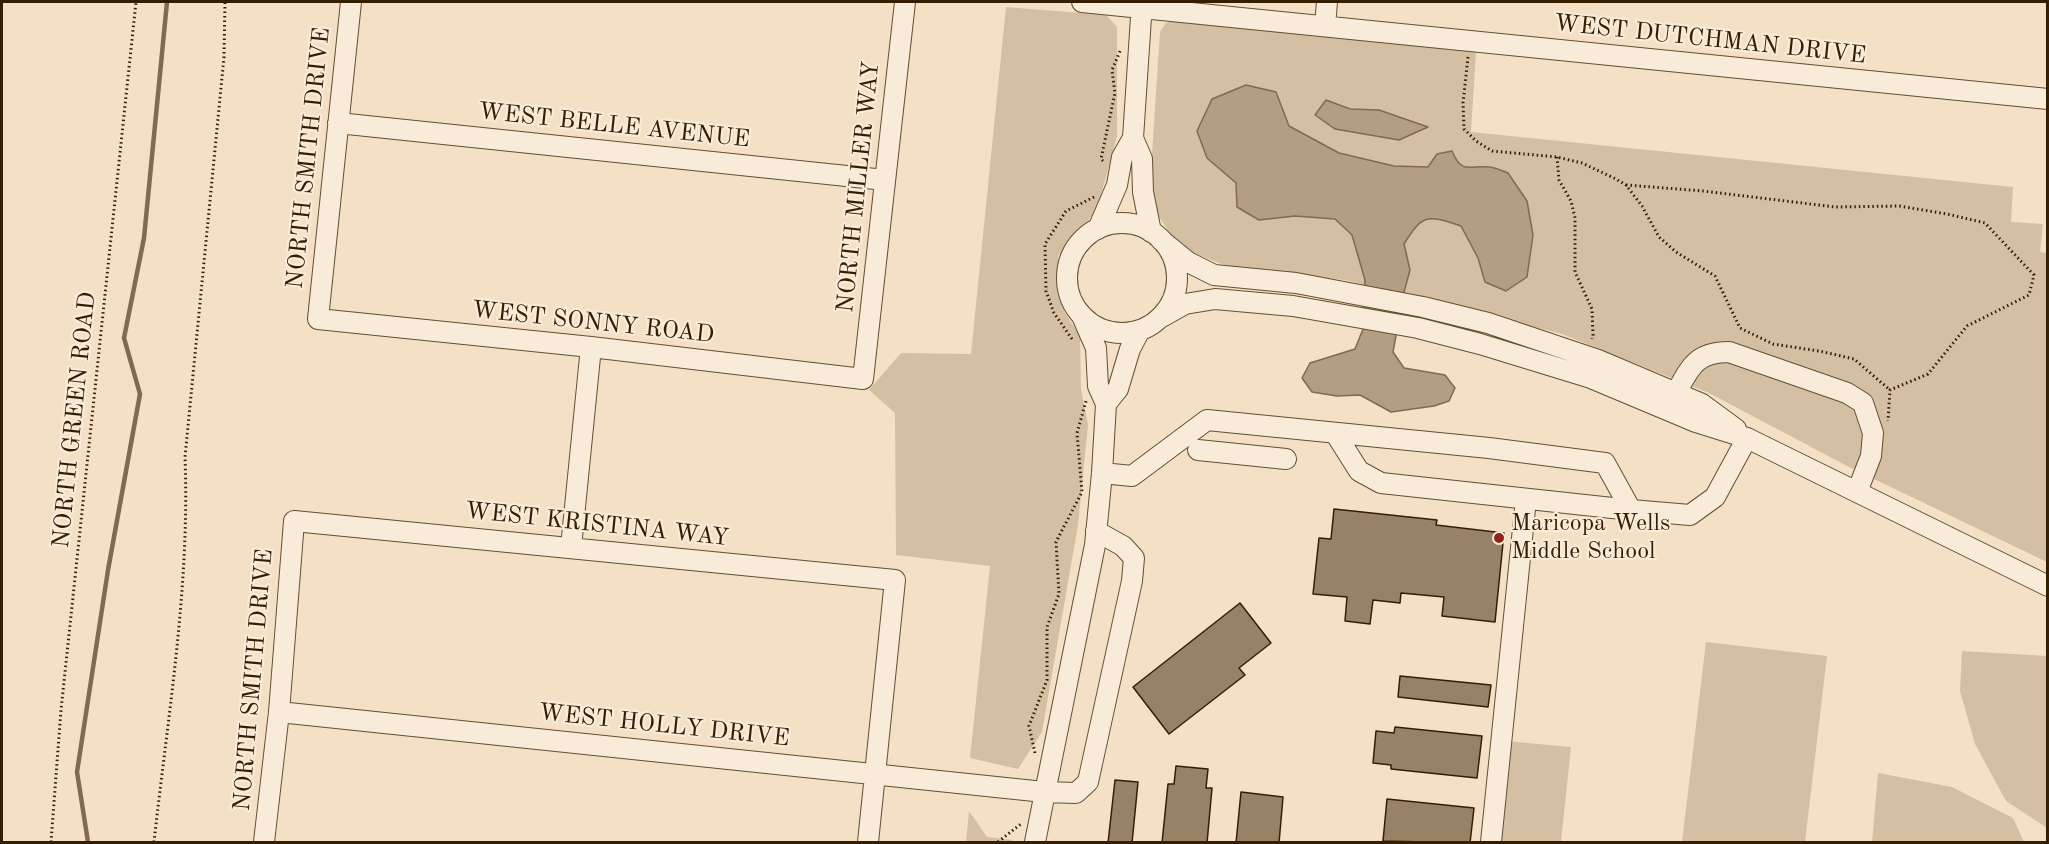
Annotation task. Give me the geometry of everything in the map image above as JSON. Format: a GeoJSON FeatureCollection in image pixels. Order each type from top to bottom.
{"type":"FeatureCollection","features":[{"type":"Feature","properties":{"kind":"street","name":"NORTH SMITH DRIVE"},"geometry":{"type":"LineString","coordinates":[[318,319],[351,2]]}},
{"type":"Feature","properties":{"kind":"street","name":"NORTH MILLER WAY"},"geometry":{"type":"LineString","coordinates":[[862,379],[905,2]]}},
{"type":"Feature","properties":{"kind":"street","name":"WEST DUTCHMAN DRIVE"},"geometry":{"type":"LineString","coordinates":[[1082,2],[1142,5],[1468,41],[2048,99]]}},
{"type":"Feature","properties":{"kind":"street"},"geometry":{"type":"LineString","coordinates":[[1325,26],[1327,2]]}},
{"type":"Feature","properties":{"kind":"street"},"geometry":{"type":"LineString","coordinates":[[1098,229],[1117,185],[1122,157],[1133,138],[1142,5]]}},
{"type":"Feature","properties":{"kind":"street","name":"WEST BELLE AVENUE"},"geometry":{"type":"LineString","coordinates":[[338,123],[885,180]]}},
{"type":"Feature","properties":{"kind":"street"},"geometry":{"type":"LineString","coordinates":[[1133,138],[1142,159],[1143,192],[1156,236],[1171,254],[1176,271],[1176,288],[1170,304],[1160,318]]}},
{"type":"Feature","properties":{"kind":"street"},"geometry":{"type":"LineString","coordinates":[[1035,843],[1095,545],[1106,404],[1098,386],[1096,348],[1082,316],[1072,302],[1067,286],[1068,268],[1073,252],[1084,238],[1098,229],[1116,224],[1134,225],[1156,236],[1188,262],[1214,275],[1296,283],[1424,307],[1488,323],[1585,356],[1702,404],[1747,438]]}},
{"type":"Feature","properties":{"kind":"street"},"geometry":{"type":"LineString","coordinates":[[1082,316],[1095,326],[1109,332],[1125,333],[1140,330],[1185,304],[1215,299],[1293,306],[1418,328],[1592,378],[1696,422],[1747,438],[2048,586]]}},
{"type":"Feature","properties":{"kind":"street","name":"WEST SONNY ROAD"},"geometry":{"type":"LineString","coordinates":[[318,319],[591,347],[862,379]]}},
{"type":"Feature","properties":{"kind":"street"},"geometry":{"type":"LineString","coordinates":[[1106,404],[1118,389],[1130,349],[1140,330]]}},
{"type":"Feature","properties":{"kind":"street"},"geometry":{"type":"LineString","coordinates":[[572,548],[591,347]]}},
{"type":"Feature","properties":{"kind":"street"},"geometry":{"type":"LineString","coordinates":[[1676,393],[1693,364],[1714,352],[1729,352],[1847,393],[1863,404],[1873,433],[1871,456],[1857,492]]}},
{"type":"Feature","properties":{"kind":"street"},"geometry":{"type":"LineString","coordinates":[[1102,473],[1132,476],[1207,420],[1489,448],[1605,464],[1631,510]]}},
{"type":"Feature","properties":{"kind":"street"},"geometry":{"type":"LineString","coordinates":[[1335,433],[1359,471],[1381,483],[1690,515],[1716,497],[1747,438]]}},
{"type":"Feature","properties":{"kind":"street"},"geometry":{"type":"LineString","coordinates":[[1198,450],[1286,459]]}},
{"type":"Feature","properties":{"kind":"street"},"geometry":{"type":"LineString","coordinates":[[1491,843],[1526,499]]}},
{"type":"Feature","properties":{"kind":"street","name":"NORTH SMITH DRIVE"},"geometry":{"type":"LineString","coordinates":[[264,843],[279,712],[294,521]]}},
{"type":"Feature","properties":{"kind":"street","name":"WEST KRISTINA WAY"},"geometry":{"type":"LineString","coordinates":[[294,521],[895,580],[875,774]]}},
{"type":"Feature","properties":{"kind":"street","name":"WEST HOLLY DRIVE"},"geometry":{"type":"LineString","coordinates":[[279,712],[1044,792],[1076,793],[1088,782],[1132,581],[1134,558],[1123,546],[1096,531]]}},
{"type":"Feature","properties":{"kind":"street"},"geometry":{"type":"LineString","coordinates":[[868,843],[875,774]]}},
{"type":"Feature","properties":{"kind":"path","name":"NORTH GREEN ROAD"},"geometry":{"type":"LineString","coordinates":[[51,843],[61,710],[136,2]]}},
{"type":"Feature","properties":{"kind":"path"},"geometry":{"type":"LineString","coordinates":[[154,843],[170,694],[177,654],[187,511],[185,457],[224,57],[225,2]]}},
{"type":"Feature","properties":{"kind":"path"},"geometry":{"type":"LineString","coordinates":[[1468,41],[1468,71],[1463,103],[1464,129],[1491,151],[1557,157],[1594,167],[1626,185],[1703,191],[1835,207],[1899,206],[1985,223],[2034,275],[2029,295],[1967,326],[1928,374],[1890,390]]}},
{"type":"Feature","properties":{"kind":"path"},"geometry":{"type":"LineString","coordinates":[[1119,173],[1101,159],[1115,93],[1112,70],[1123,45]]}},
{"type":"Feature","properties":{"kind":"path"},"geometry":{"type":"LineString","coordinates":[[1557,157],[1559,180],[1571,201],[1575,218],[1575,272],[1592,309],[1593,335],[1585,356]]}},
{"type":"Feature","properties":{"kind":"path"},"geometry":{"type":"LineString","coordinates":[[1626,185],[1659,237],[1676,252],[1715,276],[1740,328],[1773,344],[1854,359],[1890,390]]}},
{"type":"Feature","properties":{"kind":"path"},"geometry":{"type":"LineString","coordinates":[[1080,346],[1071,338],[1054,313],[1046,291],[1045,244],[1066,211],[1097,195]]}},
{"type":"Feature","properties":{"kind":"path"},"geometry":{"type":"LineString","coordinates":[[1888,428],[1890,390]]}},
{"type":"Feature","properties":{"kind":"path"},"geometry":{"type":"LineString","coordinates":[[1037,760],[1029,726],[1047,680],[1047,627],[1059,594],[1056,542],[1082,492],[1077,433],[1086,399]]}},
{"type":"Feature","properties":{"kind":"path"},"geometry":{"type":"LineString","coordinates":[[998,843],[1023,823]]}},
{"type":"Feature","properties":{"kind":"shaded area"},"geometry":{"type":"Polygon","coordinates":[[[1006,7],[1106,15],[1117,27],[1117,136],[1097,210],[1058,256],[1064,311],[1080,336],[1081,389],[1088,425],[1078,525],[1042,732],[1018,769],[970,758],[990,566],[896,555],[895,413],[869,390],[901,353],[971,354],[1006,7]]]}},
{"type":"Feature","properties":{"kind":"shaded area"},"geometry":{"type":"Polygon","coordinates":[[[1181,19],[1476,51],[1471,132],[2013,187],[2011,222],[2043,224],[2040,252],[2047,253],[2047,562],[1847,466],[1709,393],[1562,334],[1345,280],[1229,267],[1188,251],[1174,239],[1159,217],[1150,184],[1160,32],[1166,23],[1181,19]]]}},
{"type":"Feature","properties":{"kind":"shaded area"},"geometry":{"type":"Polygon","coordinates":[[[1246,85],[1276,92],[1289,126],[1339,153],[1394,166],[1428,167],[1437,154],[1452,151],[1463,166],[1491,167],[1508,173],[1527,201],[1533,235],[1527,277],[1506,291],[1485,282],[1478,258],[1461,226],[1441,220],[1427,219],[1416,227],[1404,244],[1410,270],[1393,352],[1404,368],[1445,375],[1455,388],[1449,401],[1434,406],[1391,412],[1360,395],[1337,396],[1312,392],[1302,378],[1310,363],[1355,349],[1363,329],[1365,280],[1352,235],[1335,219],[1295,216],[1259,220],[1237,207],[1236,183],[1207,158],[1197,131],[1212,99],[1246,85]]]}},
{"type":"Feature","properties":{"kind":"shaded area"},"geometry":{"type":"Polygon","coordinates":[[[1326,100],[1350,109],[1379,110],[1428,127],[1399,140],[1335,129],[1315,115],[1326,100]]]}},
{"type":"Feature","properties":{"kind":"shaded area"},"geometry":{"type":"Polygon","coordinates":[[[1706,642],[1827,656],[1805,842],[1682,842],[1706,642]]]}},
{"type":"Feature","properties":{"kind":"shaded area"},"geometry":{"type":"Polygon","coordinates":[[[1962,651],[2047,656],[2047,828],[2006,801],[1975,744],[1960,691],[1962,651]]]}},
{"type":"Feature","properties":{"kind":"shaded area"},"geometry":{"type":"Polygon","coordinates":[[[1506,741],[1571,747],[1561,842],[1495,842],[1506,741]]]}},
{"type":"Feature","properties":{"kind":"shaded area"},"geometry":{"type":"Polygon","coordinates":[[[1878,773],[1952,787],[2013,818],[2024,842],[1872,842],[1878,773]]]}},
{"type":"Feature","properties":{"kind":"shaded area"},"geometry":{"type":"Polygon","coordinates":[[[969,811],[987,837],[1012,840],[1012,842],[966,842],[969,811]]]}},
{"type":"Feature","properties":{"kind":"building"},"geometry":{"type":"Polygon","coordinates":[[[1334,509],[1437,520],[1436,525],[1504,533],[1495,622],[1442,616],[1444,597],[1401,593],[1400,603],[1373,600],[1370,624],[1345,621],[1347,597],[1313,594],[1319,538],[1331,539],[1334,509]]]}},
{"type":"Feature","properties":{"kind":"building"},"geometry":{"type":"Polygon","coordinates":[[[1240,603],[1271,643],[1239,668],[1245,675],[1169,734],[1133,687],[1240,603]]]}},
{"type":"Feature","properties":{"kind":"building"},"geometry":{"type":"Polygon","coordinates":[[[1400,676],[1491,685],[1488,707],[1398,697],[1400,676]]]}},
{"type":"Feature","properties":{"kind":"building"},"geometry":{"type":"Polygon","coordinates":[[[1395,727],[1482,736],[1477,778],[1391,769],[1391,765],[1373,763],[1376,731],[1394,733],[1395,727]]]}},
{"type":"Feature","properties":{"kind":"building"},"geometry":{"type":"Polygon","coordinates":[[[1176,766],[1208,769],[1206,788],[1212,788],[1207,843],[1162,843],[1168,784],[1174,784],[1176,766]]]}},
{"type":"Feature","properties":{"kind":"building"},"geometry":{"type":"Polygon","coordinates":[[[1115,780],[1138,782],[1132,843],[1108,843],[1115,780]]]}},
{"type":"Feature","properties":{"kind":"building"},"geometry":{"type":"Polygon","coordinates":[[[1241,792],[1283,797],[1279,843],[1236,843],[1241,792]]]}},
{"type":"Feature","properties":{"kind":"building"},"geometry":{"type":"Polygon","coordinates":[[[1387,799],[1474,808],[1470,843],[1383,841],[1387,799]]]}},
{"type":"Feature","properties":{"kind":"waterway"},"geometry":{"type":"LineString","coordinates":[[88,842],[77,772],[108,570],[140,394],[124,338],[144,238],[167,2]]}},
{"type":"Feature","properties":{"kind":"place","name":"Maricopa Wells Middle School"},"geometry":{"type":"Point","coordinates":[1499,538]}}]}
